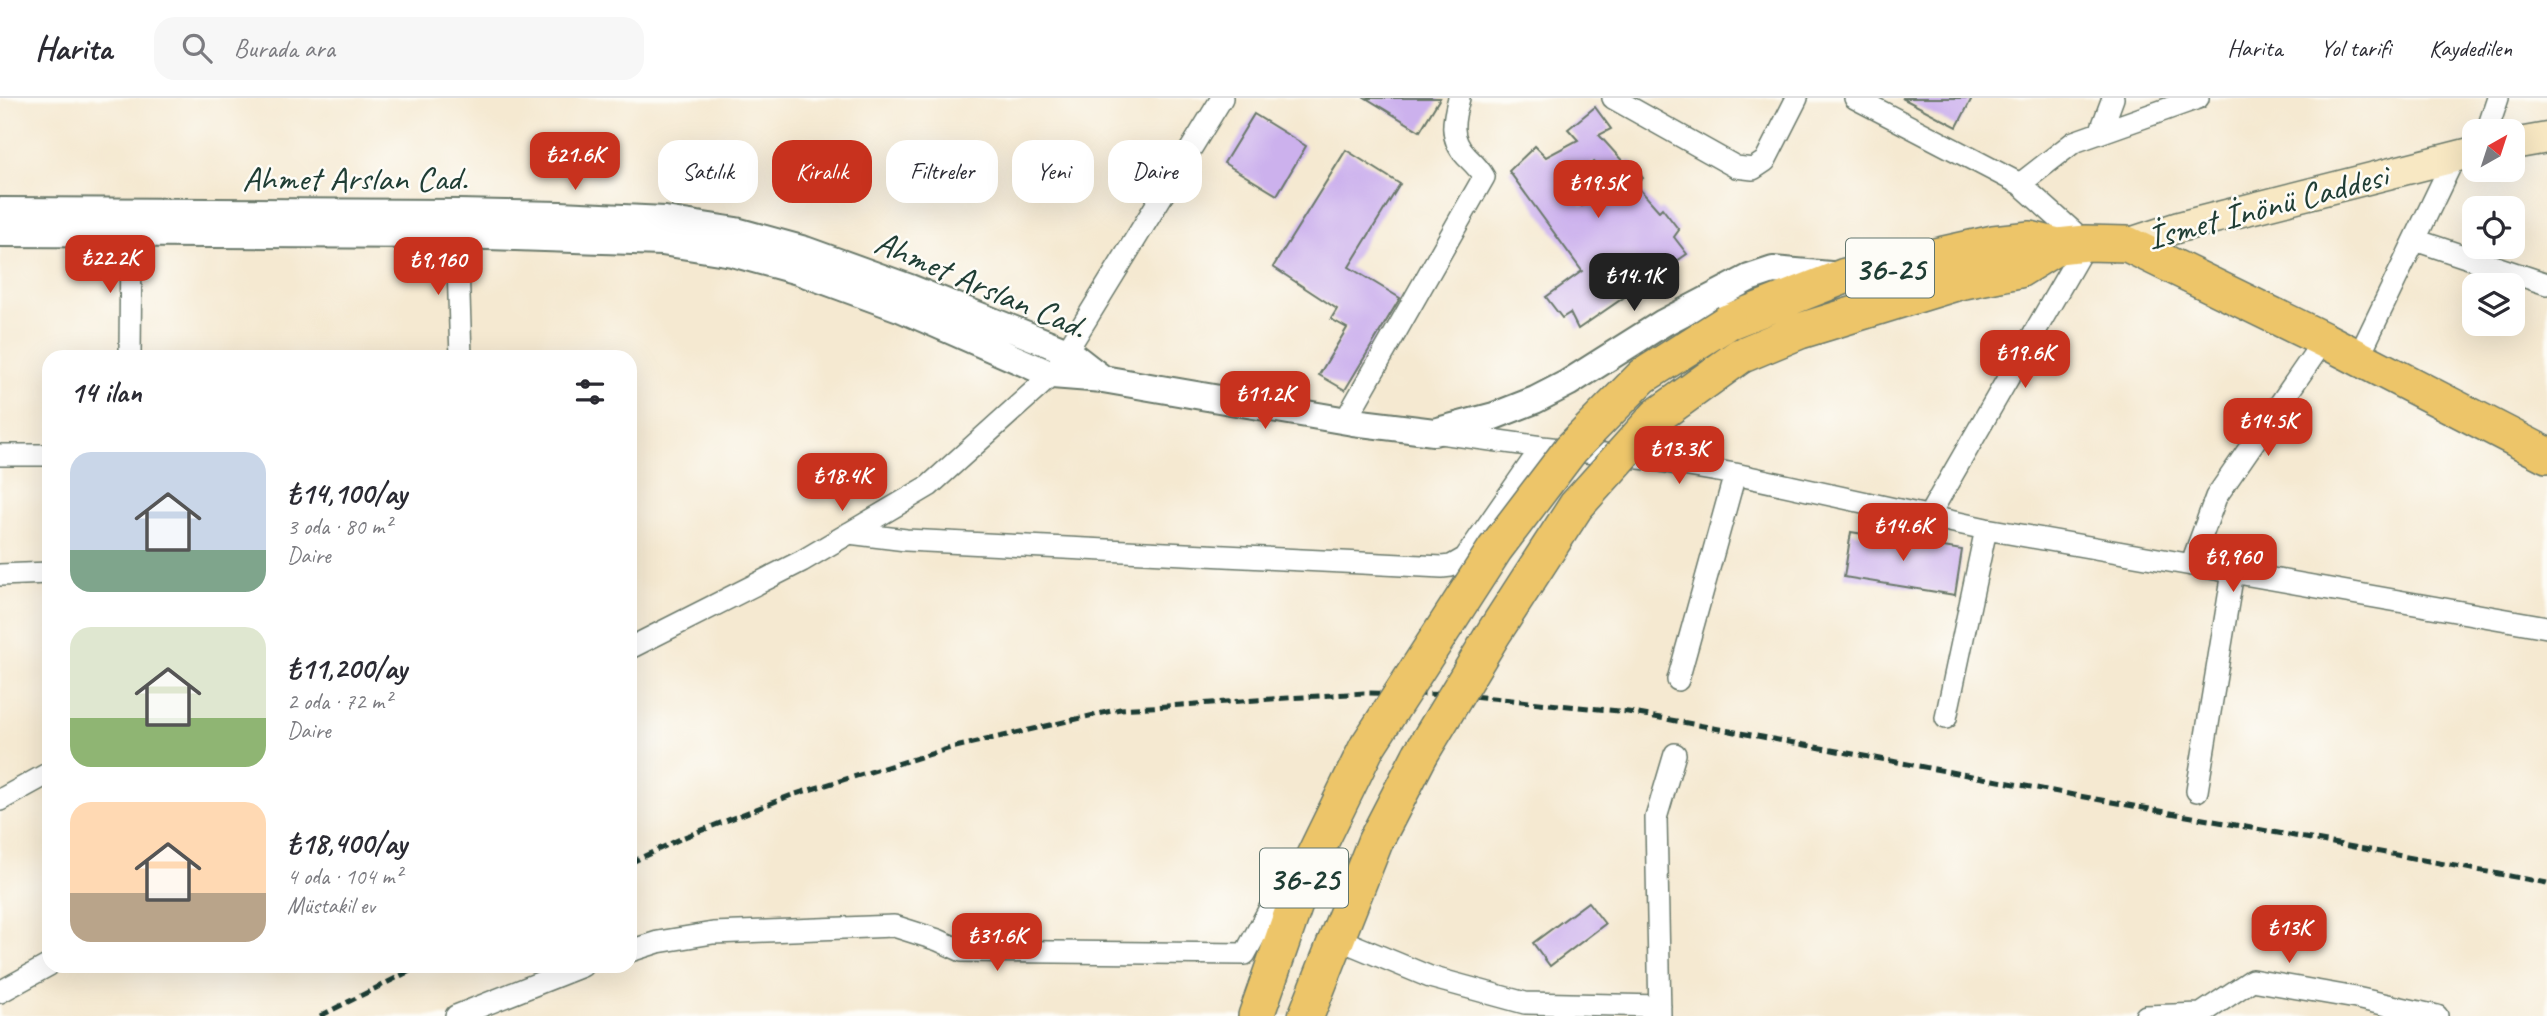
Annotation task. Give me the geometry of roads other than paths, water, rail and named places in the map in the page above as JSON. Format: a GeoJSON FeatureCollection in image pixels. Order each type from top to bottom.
{"type":"FeatureCollection","features":[{"type":"Feature","properties":{"kind":"main road"},"geometry":{"type":"LineString","coordinates":[[2525,143],[2547,138]]}},
{"type":"Feature","properties":{"kind":"main road","name":"İsmet İnönü Caddesi"},"geometry":{"type":"LineString","coordinates":[[2072,245],[2127,244],[2179,227],[2462,155]]}},
{"type":"Feature","properties":{"kind":"main road","name":"36-25"},"geometry":{"type":"LineString","coordinates":[[1256,1016],[1307,870],[1367,747],[1495,549],[1571,449],[1643,376],[1728,321],[1845,276],[1892,268],[1993,243],[2030,239],[2072,245]]}},
{"type":"Feature","properties":{"kind":"main road"},"geometry":{"type":"LineString","coordinates":[[2127,244],[2324,340],[2547,456]]}},
{"type":"Feature","properties":{"kind":"main road","name":"36-25"},"geometry":{"type":"LineString","coordinates":[[1306,1016],[1375,842],[1420,755],[1493,634],[1576,506],[1657,416],[1740,356],[1800,331],[1959,282],[2019,270],[2072,245]]}},
{"type":"Feature","properties":{"kind":"street"},"geometry":{"type":"LineString","coordinates":[[637,644],[779,573],[929,486],[1052,375],[1222,98]]}},
{"type":"Feature","properties":{"kind":"street"},"geometry":{"type":"LineString","coordinates":[[1345,421],[1484,177],[1478,166],[1457,144],[1452,128],[1459,98]]}},
{"type":"Feature","properties":{"kind":"street"},"geometry":{"type":"LineString","coordinates":[[1613,98],[1735,167],[1753,169],[1765,161],[1797,98]]}},
{"type":"Feature","properties":{"kind":"street"},"geometry":{"type":"LineString","coordinates":[[1855,98],[2020,184],[2072,245],[1928,517]]}},
{"type":"Feature","properties":{"kind":"street"},"geometry":{"type":"LineString","coordinates":[[2100,133],[2113,98]]}},
{"type":"Feature","properties":{"kind":"street"},"geometry":{"type":"LineString","coordinates":[[2020,184],[2074,142],[2198,98]]}},
{"type":"Feature","properties":{"kind":"street"},"geometry":{"type":"LineString","coordinates":[[2491,119],[2498,98]]}},
{"type":"Feature","properties":{"kind":"street"},"geometry":{"type":"LineString","coordinates":[[2358,358],[2415,240],[2462,159]]}},
{"type":"Feature","properties":{"kind":"street","name":"Ahmet Arslan Cad."},"geometry":{"type":"LineString","coordinates":[[0,211],[458,213],[665,220],[736,231],[804,250],[910,288],[1067,351],[1103,379]]}},
{"type":"Feature","properties":{"kind":"street","name":"Ahmet Arslan Cad."},"geometry":{"type":"LineString","coordinates":[[0,233],[457,235],[663,242],[732,253],[798,271],[902,309],[1052,375],[1103,379]]}},
{"type":"Feature","properties":{"kind":"street"},"geometry":{"type":"LineString","coordinates":[[130,350],[131,234]]}},
{"type":"Feature","properties":{"kind":"street"},"geometry":{"type":"LineString","coordinates":[[457,235],[461,350]]}},
{"type":"Feature","properties":{"kind":"street"},"geometry":{"type":"LineString","coordinates":[[2415,240],[2547,284]]}},
{"type":"Feature","properties":{"kind":"street"},"geometry":{"type":"LineString","coordinates":[[1434,432],[1494,416],[1535,400],[1568,383],[1663,323],[1749,278],[1773,270],[1845,276]]}},
{"type":"Feature","properties":{"kind":"street"},"geometry":{"type":"LineString","coordinates":[[2191,565],[2216,497],[2324,340]]}},
{"type":"Feature","properties":{"kind":"street"},"geometry":{"type":"LineString","coordinates":[[1103,379],[1345,421],[1648,459],[1734,474],[1986,529],[2547,627]]}},
{"type":"Feature","properties":{"kind":"street"},"geometry":{"type":"LineString","coordinates":[[849,533],[906,540],[1451,566],[1465,558],[1542,447]]}},
{"type":"Feature","properties":{"kind":"street"},"geometry":{"type":"LineString","coordinates":[[0,455],[42,455]]}},
{"type":"Feature","properties":{"kind":"street"},"geometry":{"type":"LineString","coordinates":[[1678,680],[1734,474]]}},
{"type":"Feature","properties":{"kind":"street"},"geometry":{"type":"LineString","coordinates":[[1946,718],[1986,529]]}},
{"type":"Feature","properties":{"kind":"street"},"geometry":{"type":"LineString","coordinates":[[2197,791],[2233,572]]}},
{"type":"Feature","properties":{"kind":"street"},"geometry":{"type":"LineString","coordinates":[[0,575],[42,573]]}},
{"type":"Feature","properties":{"kind":"street"},"geometry":{"type":"LineString","coordinates":[[1336,938],[1430,977],[1526,1010],[1660,1011],[1656,818],[1675,754]]}},
{"type":"Feature","properties":{"kind":"street"},"geometry":{"type":"LineString","coordinates":[[0,800],[42,777]]}},
{"type":"Feature","properties":{"kind":"street"},"geometry":{"type":"LineString","coordinates":[[637,949],[658,942],[713,933],[894,926],[962,951],[1245,954],[1282,886],[1307,870]]}},
{"type":"Feature","properties":{"kind":"street"},"geometry":{"type":"LineString","coordinates":[[0,992],[42,969]]}},
{"type":"Feature","properties":{"kind":"street"},"geometry":{"type":"LineString","coordinates":[[456,1016],[564,973]]}},
{"type":"Feature","properties":{"kind":"street"},"geometry":{"type":"LineString","coordinates":[[2146,1016],[2217,1012],[2252,980],[2356,998],[2437,1016]]}},
{"type":"Feature","properties":{"kind":"railway"},"geometry":{"type":"LineString","coordinates":[[637,860],[682,838],[792,795],[951,748],[1120,709],[1364,693],[1462,695],[1628,712],[2547,883]]}},
{"type":"Feature","properties":{"kind":"railway"},"geometry":{"type":"LineString","coordinates":[[320,1016],[406,973]]}}]}
